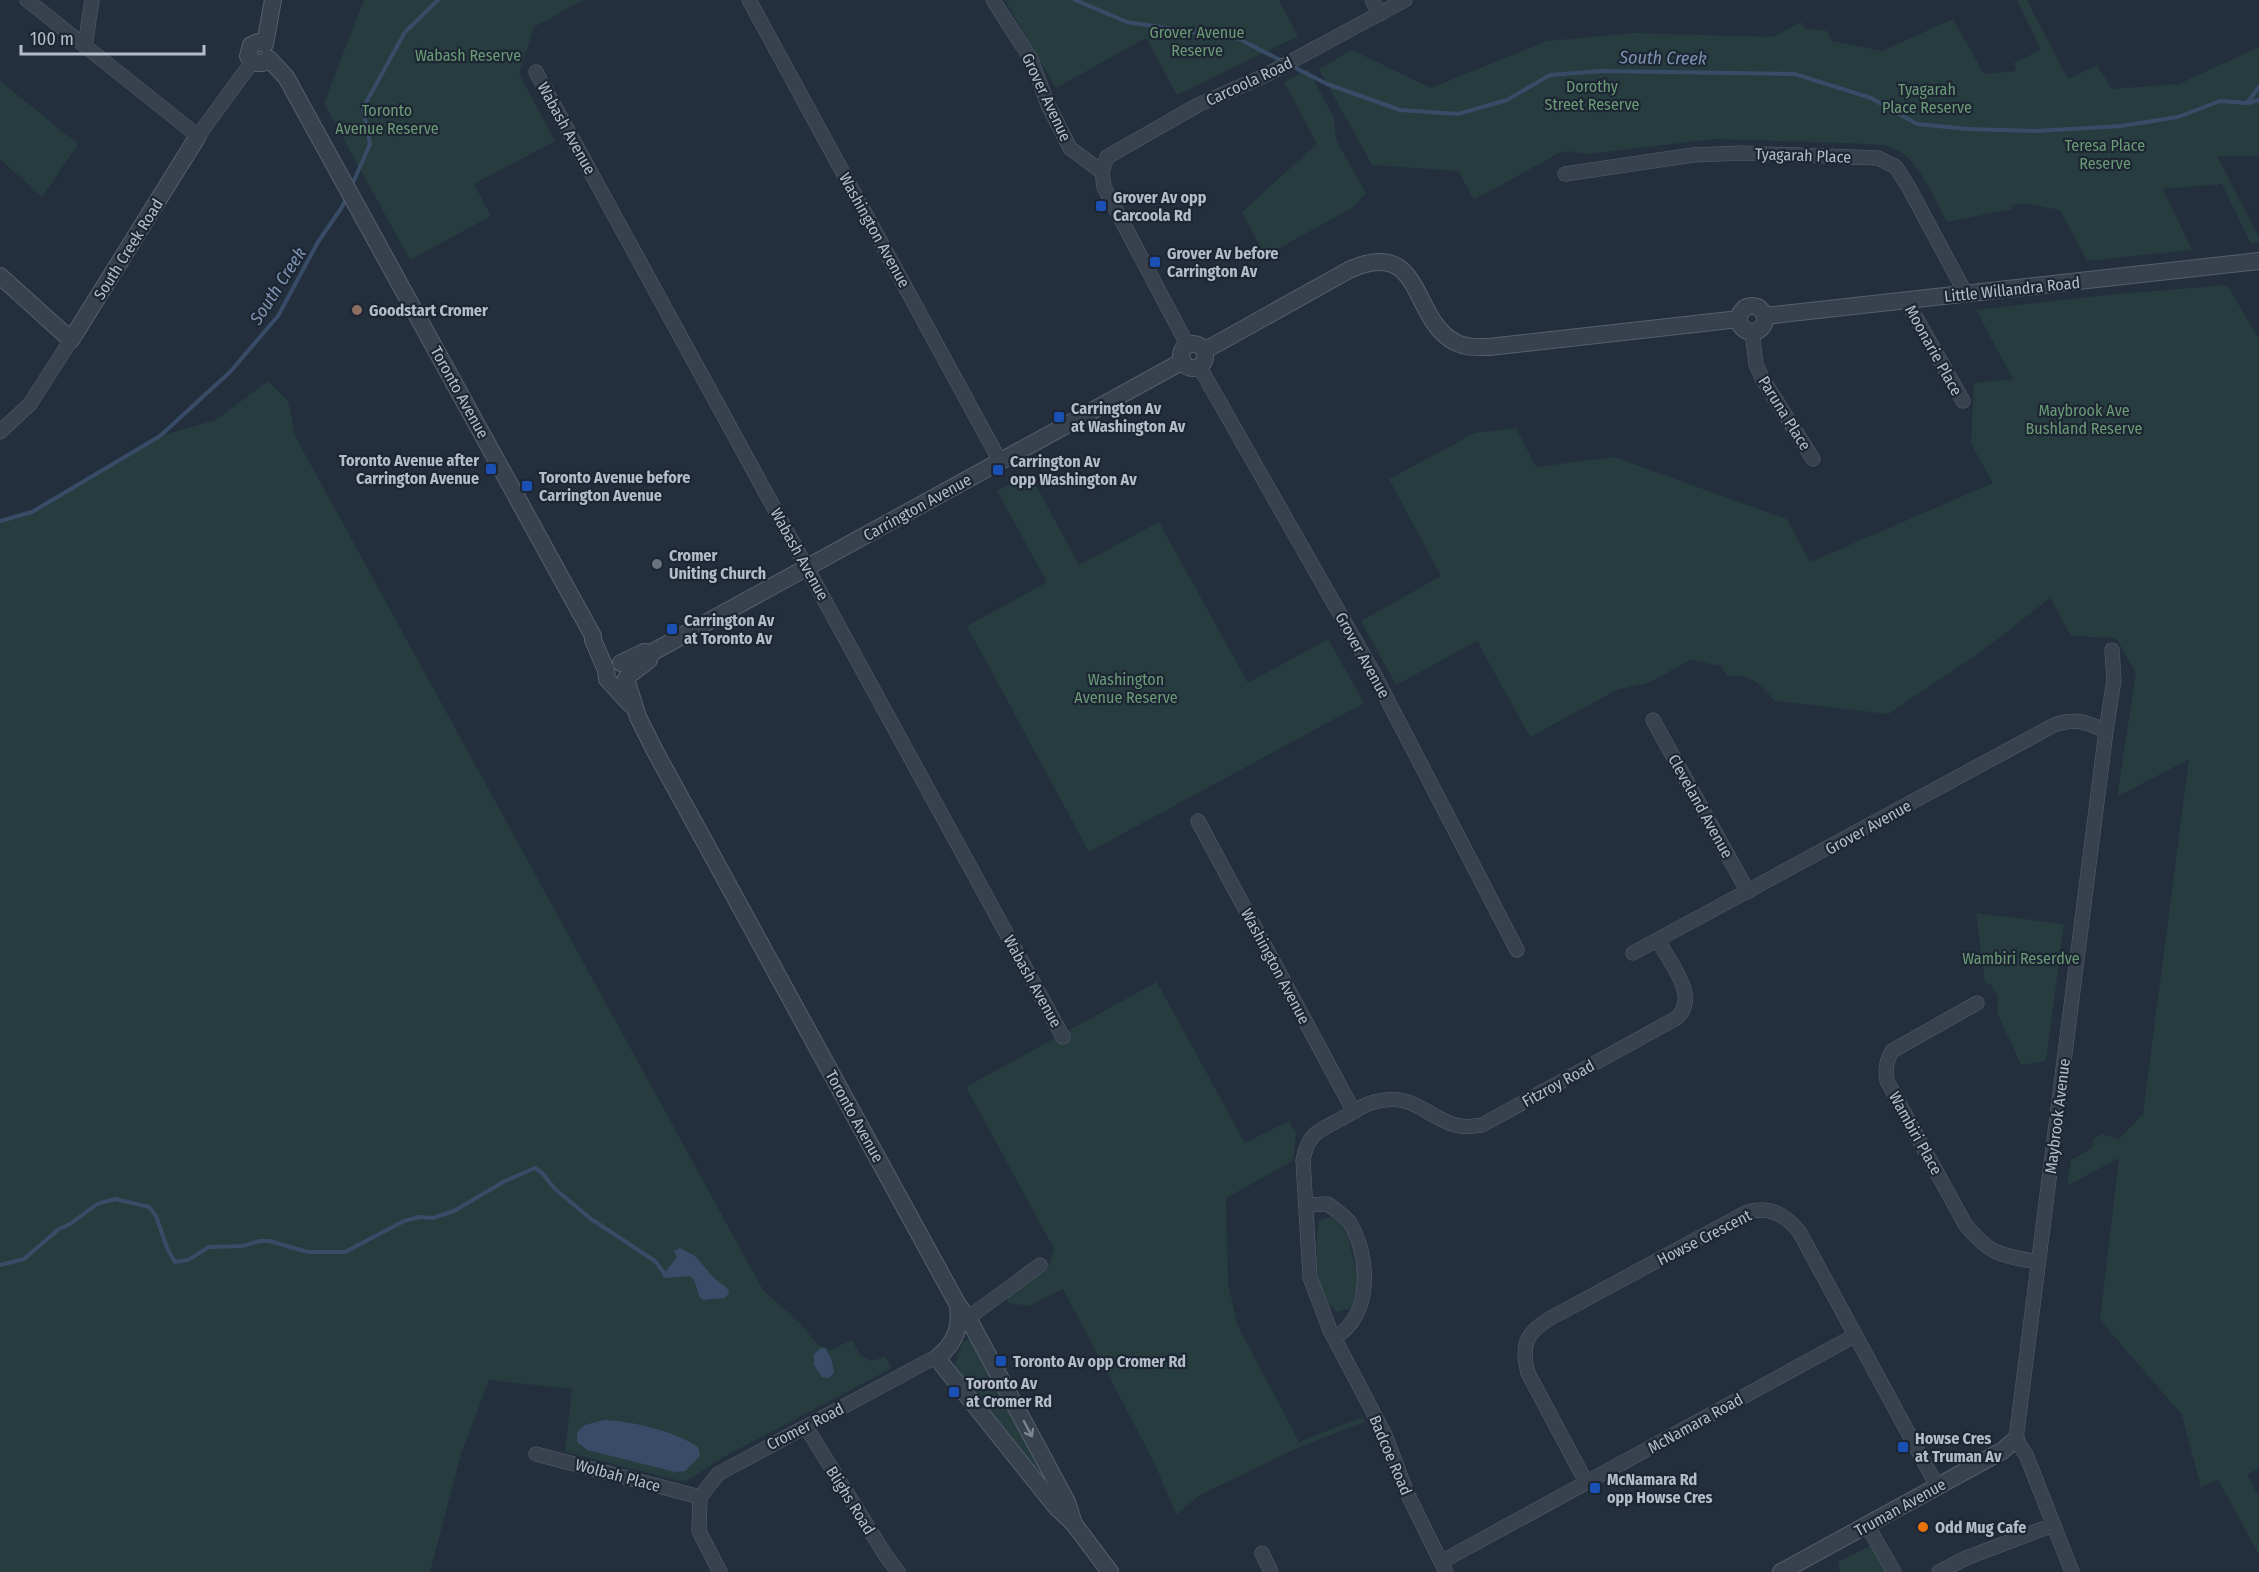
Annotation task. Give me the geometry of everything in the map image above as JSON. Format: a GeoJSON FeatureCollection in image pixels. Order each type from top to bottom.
{"type":"FeatureCollection","features":[{"type":"Feature","properties":{"kind":"street"},"geometry":{"type":"LineString","coordinates":[[27,0],[198,136]]}},
{"type":"Feature","properties":{"kind":"street"},"geometry":{"type":"LineString","coordinates":[[85,46],[92,0]]}},
{"type":"Feature","properties":{"kind":"street","name":"South Creek Road"},"geometry":{"type":"LineString","coordinates":[[0,432],[30,404],[198,136],[262,54],[273,0]]}},
{"type":"Feature","properties":{"kind":"street","name":"Washington Avenue"},"geometry":{"type":"LineString","coordinates":[[749,0],[1000,461]]}},
{"type":"Feature","properties":{"kind":"street","name":"Grover Avenue"},"geometry":{"type":"LineString","coordinates":[[993,0],[1031,58],[1048,105],[1070,148],[1102,172],[1104,187],[1193,356],[1372,672],[1517,950]]}},
{"type":"Feature","properties":{"kind":"street"},"geometry":{"type":"LineString","coordinates":[[1372,0],[1380,14]]}},
{"type":"Feature","properties":{"kind":"street","name":"Carcoola Road"},"geometry":{"type":"LineString","coordinates":[[1102,172],[1107,157],[1119,148],[1198,105],[1266,75],[1405,0]]}},
{"type":"Feature","properties":{"kind":"street","name":"Toronto Avenue"},"geometry":{"type":"LineString","coordinates":[[262,54],[286,77],[344,179],[593,636],[593,640],[619,673],[655,751],[1067,1502],[1074,1524]]}},
{"type":"Feature","properties":{"kind":"street","name":"Wabash Avenue"},"geometry":{"type":"LineString","coordinates":[[536,72],[1063,1037]]}},
{"type":"Feature","properties":{"kind":"street","name":"Tyagarah Place"},"geometry":{"type":"LineString","coordinates":[[1565,174],[1693,155],[1742,153],[1878,158],[1896,167],[1966,294]]}},
{"type":"Feature","properties":{"kind":"street","name":"Carrington Avenue"},"geometry":{"type":"LineString","coordinates":[[619,673],[649,660],[651,653],[1365,262],[1377,261],[1398,267],[1410,279],[1436,326],[1457,343],[1470,347],[1489,347],[1739,319]]}},
{"type":"Feature","properties":{"kind":"street","name":"Little Willandra Road"},"geometry":{"type":"LineString","coordinates":[[1765,316],[2259,261]]}},
{"type":"Feature","properties":{"kind":"street"},"geometry":{"type":"LineString","coordinates":[[0,276],[71,340]]}},
{"type":"Feature","properties":{"kind":"street","name":"Moonarie Place"},"geometry":{"type":"LineString","coordinates":[[1906,300],[1963,401]]}},
{"type":"Feature","properties":{"kind":"street"},"geometry":{"type":"LineString","coordinates":[[1751,306],[1760,308],[1765,316],[1764,325],[1752,332],[1744,330],[1739,319],[1742,310],[1751,306]]}},
{"type":"Feature","properties":{"kind":"street","name":"Paruna Place"},"geometry":{"type":"LineString","coordinates":[[1752,332],[1756,364],[1762,378],[1814,459]]}},
{"type":"Feature","properties":{"kind":"street","name":"Maybrook Avenue"},"geometry":{"type":"LineString","coordinates":[[2016,1439],[2114,680],[2112,650]]}},
{"type":"Feature","properties":{"kind":"street","name":"Cleveland Avenue"},"geometry":{"type":"LineString","coordinates":[[1653,720],[1748,892]]}},
{"type":"Feature","properties":{"kind":"street","name":"Grover Avenue"},"geometry":{"type":"LineString","coordinates":[[1633,953],[2056,724],[2071,720],[2086,722],[2106,731]]}},
{"type":"Feature","properties":{"kind":"street","name":"Washington Avenue"},"geometry":{"type":"LineString","coordinates":[[1198,821],[1354,1112]]}},
{"type":"Feature","properties":{"kind":"street","name":"Fitzroy Road"},"geometry":{"type":"LineString","coordinates":[[1354,1112],[1372,1103],[1391,1100],[1406,1101],[1456,1126],[1482,1125],[1675,1019],[1683,1010],[1686,996],[1658,940]]}},
{"type":"Feature","properties":{"kind":"street","name":"Wambiri Place"},"geometry":{"type":"LineString","coordinates":[[1977,1003],[1892,1051],[1886,1061],[1887,1081],[1965,1224],[1976,1238],[1988,1249],[2038,1262]]}},
{"type":"Feature","properties":{"kind":"street","name":"Badcoe Road"},"geometry":{"type":"LineString","coordinates":[[1354,1112],[1311,1136],[1303,1160],[1310,1277],[1334,1338],[1385,1435],[1407,1493],[1443,1567]]}},
{"type":"Feature","properties":{"kind":"street"},"geometry":{"type":"LineString","coordinates":[[1306,1205],[1328,1204],[1349,1221],[1364,1258],[1365,1292],[1353,1319],[1342,1333],[1334,1338]]}},
{"type":"Feature","properties":{"kind":"street","name":"Howse Crescent"},"geometry":{"type":"LineString","coordinates":[[1586,1482],[1528,1373],[1524,1359],[1525,1345],[1531,1333],[1549,1319],[1745,1213],[1762,1209],[1786,1217],[1796,1228],[1937,1486]]}},
{"type":"Feature","properties":{"kind":"street"},"geometry":{"type":"LineString","coordinates":[[963,1312],[1040,1265]]}},
{"type":"Feature","properties":{"kind":"street","name":"Cromer Road"},"geometry":{"type":"LineString","coordinates":[[700,1497],[718,1474],[937,1358],[950,1346],[959,1328],[963,1312]]}},
{"type":"Feature","properties":{"kind":"street","name":"McNamara Road"},"geometry":{"type":"LineString","coordinates":[[1443,1567],[1586,1482],[1854,1336]]}},
{"type":"Feature","properties":{"kind":"street","name":"Toronto Avenue"},"geometry":{"type":"LineString","coordinates":[[937,1358],[1056,1508],[1074,1524],[1110,1572]]}},
{"type":"Feature","properties":{"kind":"street","name":"Blighs Road"},"geometry":{"type":"LineString","coordinates":[[806,1427],[898,1572]]}},
{"type":"Feature","properties":{"kind":"street"},"geometry":{"type":"LineString","coordinates":[[2016,1439],[2027,1457],[2072,1572]]}},
{"type":"Feature","properties":{"kind":"street","name":"Truman Avenue"},"geometry":{"type":"LineString","coordinates":[[1781,1572],[2002,1451],[2016,1439]]}},
{"type":"Feature","properties":{"kind":"street","name":"Wolbah Place"},"geometry":{"type":"LineString","coordinates":[[536,1454],[700,1497]]}},
{"type":"Feature","properties":{"kind":"street"},"geometry":{"type":"LineString","coordinates":[[700,1497],[699,1531],[720,1572]]}},
{"type":"Feature","properties":{"kind":"street"},"geometry":{"type":"LineString","coordinates":[[1867,1525],[1894,1572]]}},
{"type":"Feature","properties":{"kind":"street"},"geometry":{"type":"LineString","coordinates":[[1939,1572],[1966,1558],[2054,1525]]}},
{"type":"Feature","properties":{"kind":"street"},"geometry":{"type":"LineString","coordinates":[[1262,1554],[1271,1572]]}},
{"type":"Feature","properties":{"kind":"green space"},"geometry":{"type":"Polygon","coordinates":[[[364,0],[583,0],[534,27],[519,74],[555,141],[474,184],[491,216],[410,260],[324,103],[364,0]]]}},
{"type":"Feature","properties":{"kind":"green space","name":"Grover Avenue Reserve"},"geometry":{"type":"Polygon","coordinates":[[[1005,0],[1279,0],[1298,36],[1177,95],[1146,38],[1056,88],[1005,0]]]}},
{"type":"Feature","properties":{"kind":"green space"},"geometry":{"type":"Polygon","coordinates":[[[2017,0],[2027,0],[2068,79],[2097,65],[2112,89],[2179,84],[2259,47],[2259,156],[2217,156],[2259,237],[2259,242],[2251,244],[2222,184],[2163,189],[2192,250],[2087,261],[2060,210],[2027,204],[2011,205],[2013,209],[1947,222],[1925,180],[1910,160],[1891,147],[1872,144],[1715,139],[1587,154],[1568,151],[1559,153],[1474,200],[1458,171],[1372,165],[1319,69],[1352,50],[1431,88],[1547,41],[1634,33],[1773,37],[1801,22],[1805,29],[1827,31],[1832,41],[1882,51],[1953,19],[1984,74],[2016,71],[2014,63],[2041,50],[2017,0]]]}},
{"type":"Feature","properties":{"kind":"green space"},"geometry":{"type":"Polygon","coordinates":[[[1308,69],[1334,118],[1336,140],[1366,193],[1352,208],[1265,256],[1242,212],[1317,144],[1284,82],[1308,69]]]}},
{"type":"Feature","properties":{"kind":"green space"},"geometry":{"type":"Polygon","coordinates":[[[0,81],[78,144],[42,197],[0,159],[0,81]]]}},
{"type":"Feature","properties":{"kind":"green space","name":"Maybrook Ave Bushland Reserve"},"geometry":{"type":"Polygon","coordinates":[[[2227,285],[2259,339],[2259,1468],[2247,1475],[2259,1497],[2259,1555],[2218,1479],[2201,1488],[2182,1415],[2100,1320],[2119,1158],[2067,1186],[2071,1160],[2092,1148],[2093,1139],[2102,1134],[2119,1139],[2143,1114],[2189,759],[2117,797],[2136,673],[2116,638],[2071,636],[2050,598],[1982,651],[1888,714],[1775,701],[1759,684],[1749,678],[1727,676],[1721,666],[1690,660],[1651,682],[1617,690],[1530,737],[1477,641],[1396,685],[1361,621],[1441,576],[1389,479],[1475,433],[1516,428],[1536,467],[1614,457],[1789,520],[1810,562],[1993,483],[1971,444],[1974,383],[2013,379],[1976,310],[2106,295],[2227,285]]]}},
{"type":"Feature","properties":{"kind":"green space"},"geometry":{"type":"Polygon","coordinates":[[[268,381],[288,401],[295,436],[763,1290],[800,1323],[817,1344],[830,1350],[852,1340],[860,1355],[871,1361],[885,1357],[892,1368],[722,1458],[685,1482],[565,1452],[572,1389],[489,1380],[461,1454],[430,1572],[0,1572],[0,521],[32,512],[160,436],[216,420],[268,381]]]}},
{"type":"Feature","properties":{"kind":"green space","name":"Washington Avenue Reserve"},"geometry":{"type":"Polygon","coordinates":[[[1030,474],[1079,565],[1159,522],[1248,683],[1328,639],[1364,703],[1089,852],[967,626],[1047,582],[997,491],[1030,474]]]}},
{"type":"Feature","properties":{"kind":"green space","name":"Wambiri Reserdve"},"geometry":{"type":"Polygon","coordinates":[[[1976,913],[2064,924],[2046,1061],[2021,1065],[1997,1012],[1998,996],[1991,985],[1985,982],[1976,913]]]}},
{"type":"Feature","properties":{"kind":"green space"},"geometry":{"type":"Polygon","coordinates":[[[1157,982],[1245,1143],[1289,1121],[1296,1133],[1293,1161],[1226,1198],[1228,1282],[1237,1324],[1299,1442],[1362,1417],[1365,1422],[1302,1446],[1200,1495],[1176,1515],[1155,1464],[1063,1289],[1029,1306],[1009,1303],[1005,1298],[1048,1268],[1054,1249],[966,1087],[1157,982]]]}},
{"type":"Feature","properties":{"kind":"green space"},"geometry":{"type":"Polygon","coordinates":[[[1330,1217],[1340,1222],[1348,1237],[1359,1282],[1351,1308],[1337,1312],[1329,1305],[1324,1295],[1316,1257],[1319,1221],[1330,1217]]]}},
{"type":"Feature","properties":{"kind":"green space"},"geometry":{"type":"Polygon","coordinates":[[[971,1338],[1064,1506],[954,1367],[963,1342],[971,1338]]]}},
{"type":"Feature","properties":{"kind":"green space"},"geometry":{"type":"Polygon","coordinates":[[[1872,1545],[1888,1572],[1840,1572],[1838,1562],[1872,1545]]]}},
{"type":"Feature","properties":{"kind":"water"},"geometry":{"type":"Polygon","coordinates":[[[680,1248],[695,1256],[713,1277],[728,1289],[729,1294],[724,1298],[703,1300],[690,1276],[665,1278],[662,1276],[677,1257],[674,1251],[680,1248]]]}},
{"type":"Feature","properties":{"kind":"water"},"geometry":{"type":"Polygon","coordinates":[[[821,1348],[825,1348],[832,1363],[834,1373],[829,1378],[822,1377],[814,1365],[814,1354],[821,1348]]]}},
{"type":"Feature","properties":{"kind":"water"},"geometry":{"type":"Polygon","coordinates":[[[604,1420],[627,1422],[678,1436],[698,1447],[700,1456],[685,1471],[675,1472],[587,1450],[577,1442],[577,1432],[585,1425],[604,1420]]]}},
{"type":"Feature","properties":{"kind":"waterway","name":"South Creek"},"geometry":{"type":"LineString","coordinates":[[352,185],[370,144],[363,108],[405,32],[438,0]]}},
{"type":"Feature","properties":{"kind":"waterway","name":"South Creek"},"geometry":{"type":"LineString","coordinates":[[1075,0],[1127,22],[1239,39],[1282,61]]}},
{"type":"Feature","properties":{"kind":"waterway","name":"South Creek"},"geometry":{"type":"LineString","coordinates":[[1292,66],[1327,84],[1400,110],[1458,114],[1507,100],[1550,75],[1602,71],[1795,74],[1871,98],[1917,124],[1968,129],[2037,131],[2121,126],[2178,117],[2220,101],[2247,103],[2259,87]]}},
{"type":"Feature","properties":{"kind":"waterway"},"geometry":{"type":"LineString","coordinates":[[2248,103],[2259,100]]}},
{"type":"Feature","properties":{"kind":"waterway","name":"South Creek"},"geometry":{"type":"LineString","coordinates":[[0,521],[32,512],[160,436],[230,372],[278,316],[318,242],[347,197]]}},
{"type":"Feature","properties":{"kind":"waterway"},"geometry":{"type":"LineString","coordinates":[[0,1265],[24,1259],[59,1229],[70,1224],[97,1204],[115,1199],[149,1207],[156,1216],[167,1248],[175,1262],[188,1260],[209,1247],[243,1246],[260,1241],[269,1241],[308,1252],[345,1252],[404,1221],[420,1217],[433,1218],[454,1211],[505,1181],[535,1168],[555,1189],[591,1219],[655,1261],[664,1273]]}},
{"type":"Feature","properties":{"kind":"place","name":"Grover Av opp Carcoola Rd"},"geometry":{"type":"Point","coordinates":[1101,206]}},
{"type":"Feature","properties":{"kind":"place","name":"Grover Av before Carrington Av"},"geometry":{"type":"Point","coordinates":[1155,262]}},
{"type":"Feature","properties":{"kind":"place","name":"Goodstart Cromer"},"geometry":{"type":"Point","coordinates":[357,310]}},
{"type":"Feature","properties":{"kind":"place","name":"Carrington Av at Washington Av"},"geometry":{"type":"Point","coordinates":[1059,417]}},
{"type":"Feature","properties":{"kind":"place","name":"Toronto Avenue after Carrington Avenue"},"geometry":{"type":"Point","coordinates":[491,469]}},
{"type":"Feature","properties":{"kind":"place","name":"Carrington Av opp Washington Av"},"geometry":{"type":"Point","coordinates":[998,470]}},
{"type":"Feature","properties":{"kind":"place","name":"Toronto Avenue before Carrington Avenue"},"geometry":{"type":"Point","coordinates":[527,486]}},
{"type":"Feature","properties":{"kind":"place","name":"Cromer Uniting Church"},"geometry":{"type":"Point","coordinates":[657,564]}},
{"type":"Feature","properties":{"kind":"place","name":"Carrington Av at Toronto Av"},"geometry":{"type":"Point","coordinates":[672,629]}},
{"type":"Feature","properties":{"kind":"place","name":"Toronto Av opp Cromer Rd"},"geometry":{"type":"Point","coordinates":[1001,1361]}},
{"type":"Feature","properties":{"kind":"place","name":"Toronto Av at Cromer Rd"},"geometry":{"type":"Point","coordinates":[954,1392]}},
{"type":"Feature","properties":{"kind":"place","name":"Howse Cres at Truman Av"},"geometry":{"type":"Point","coordinates":[1903,1447]}},
{"type":"Feature","properties":{"kind":"place","name":"McNamara Rd opp Howse Cres"},"geometry":{"type":"Point","coordinates":[1595,1488]}},
{"type":"Feature","properties":{"kind":"place","name":"Odd Mug Cafe"},"geometry":{"type":"Point","coordinates":[1923,1527]}},
{"type":"Feature","properties":{"kind":"park label","name":"Wabash Reserve"},"geometry":{"type":"Point","coordinates":[468,55]}},
{"type":"Feature","properties":{"kind":"park label","name":"Dorothy Street Reserve"},"geometry":{"type":"Point","coordinates":[1592,95]}},
{"type":"Feature","properties":{"kind":"park label","name":"Tyagarah Place Reserve"},"geometry":{"type":"Point","coordinates":[1927,98]}},
{"type":"Feature","properties":{"kind":"park label","name":"Toronto Avenue Reserve"},"geometry":{"type":"Point","coordinates":[387,119]}},
{"type":"Feature","properties":{"kind":"park label","name":"Teresa Place Reserve"},"geometry":{"type":"Point","coordinates":[2105,154]}}]}
